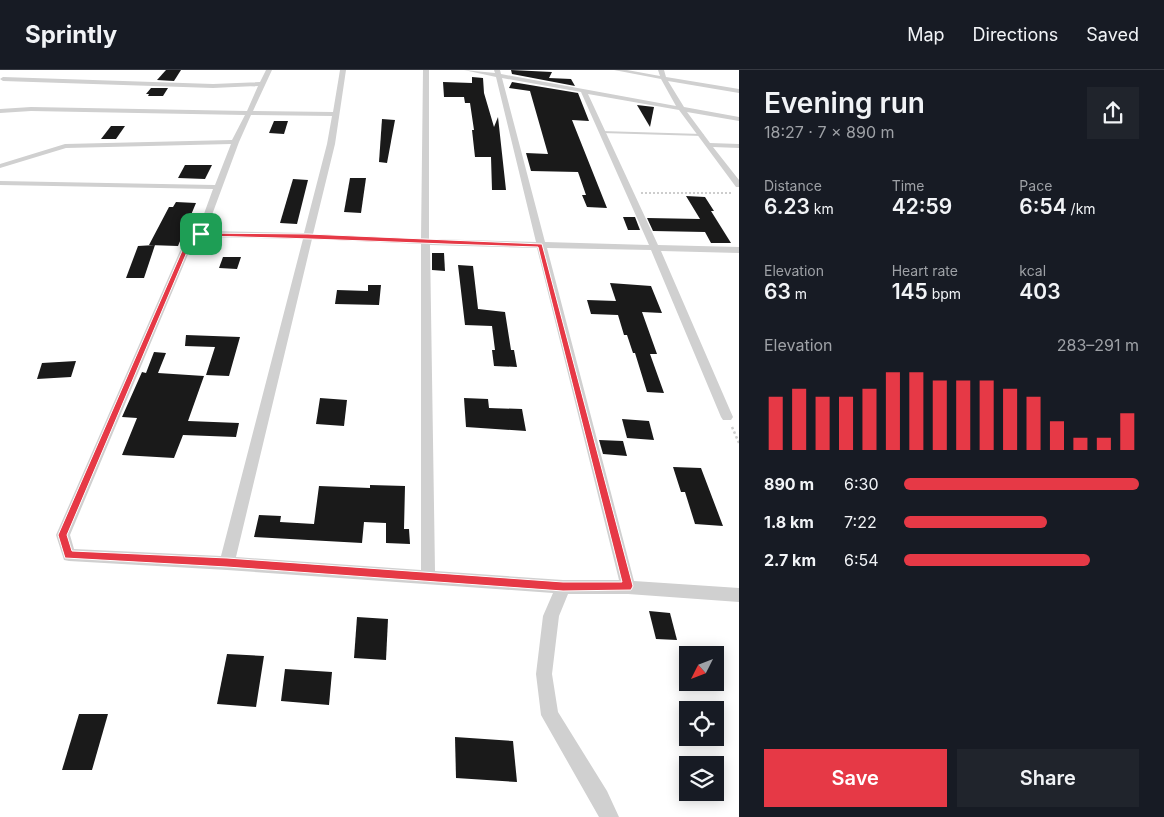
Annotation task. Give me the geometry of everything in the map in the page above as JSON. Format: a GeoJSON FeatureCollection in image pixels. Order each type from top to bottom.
{"type":"FeatureCollection","features":[{"type":"Feature","properties":{"kind":"street"},"geometry":{"type":"LineString","coordinates":[[269,70],[247,113],[201,234],[184,251],[63,535],[69,555],[227,562],[563,587],[628,586],[739,595]]}},
{"type":"Feature","properties":{"kind":"street"},"geometry":{"type":"LineString","coordinates":[[227,562],[331,144],[344,70]]}},
{"type":"Feature","properties":{"kind":"street"},"geometry":{"type":"LineString","coordinates":[[426,70],[425,242],[428,577]]}},
{"type":"Feature","properties":{"kind":"street"},"geometry":{"type":"LineString","coordinates":[[466,70],[497,73],[584,92],[739,119]]}},
{"type":"Feature","properties":{"kind":"street"},"geometry":{"type":"LineString","coordinates":[[617,70],[661,74],[739,91]]}},
{"type":"Feature","properties":{"kind":"street"},"geometry":{"type":"LineString","coordinates":[[497,73],[628,586]]}},
{"type":"Feature","properties":{"kind":"street"},"geometry":{"type":"LineString","coordinates":[[661,74],[682,108],[739,185]]}},
{"type":"Feature","properties":{"kind":"street"},"geometry":{"type":"LineString","coordinates":[[3,79],[213,86],[262,84]]}},
{"type":"Feature","properties":{"kind":"street"},"geometry":{"type":"LineString","coordinates":[[584,92],[655,248],[727,417]]}},
{"type":"Feature","properties":{"kind":"street"},"geometry":{"type":"LineString","coordinates":[[0,111],[31,109],[336,114]]}},
{"type":"Feature","properties":{"kind":"street"},"geometry":{"type":"LineString","coordinates":[[0,166],[65,146],[235,142]]}},
{"type":"Feature","properties":{"kind":"street"},"geometry":{"type":"LineString","coordinates":[[709,145],[739,146]]}},
{"type":"Feature","properties":{"kind":"street"},"geometry":{"type":"LineString","coordinates":[[0,183],[218,187]]}},
{"type":"Feature","properties":{"kind":"street"},"geometry":{"type":"LineString","coordinates":[[201,234],[308,236],[540,246],[739,250]]}},
{"type":"Feature","properties":{"kind":"street"},"geometry":{"type":"LineString","coordinates":[[563,587],[552,616],[544,674],[550,715],[600,798],[609,817]]}},
{"type":"Feature","properties":{"kind":"lane"},"geometry":{"type":"LineString","coordinates":[[602,132],[702,135]]}},
{"type":"Feature","properties":{"kind":"path"},"geometry":{"type":"LineString","coordinates":[[629,193],[739,193]]}},
{"type":"Feature","properties":{"kind":"path"},"geometry":{"type":"LineString","coordinates":[[727,417],[739,443]]}},
{"type":"Feature","properties":{"kind":"building"},"geometry":{"type":"Polygon","coordinates":[[[166,70],[181,70],[174,81],[157,80],[166,70]]]}},
{"type":"Feature","properties":{"kind":"building"},"geometry":{"type":"Polygon","coordinates":[[[511,70],[552,72],[549,78],[571,79],[575,86],[512,74],[511,70]]]}},
{"type":"Feature","properties":{"kind":"building"},"geometry":{"type":"Polygon","coordinates":[[[472,77],[483,78],[484,93],[494,127],[498,117],[506,190],[492,190],[491,157],[475,157],[470,103],[465,103],[464,97],[444,97],[443,82],[472,83],[472,77]]]}},
{"type":"Feature","properties":{"kind":"building"},"geometry":{"type":"Polygon","coordinates":[[[512,82],[578,93],[589,121],[572,120],[607,208],[587,207],[582,195],[586,195],[578,172],[531,171],[526,153],[548,154],[530,91],[509,88],[512,82]]]}},
{"type":"Feature","properties":{"kind":"building"},"geometry":{"type":"Polygon","coordinates":[[[151,88],[168,88],[163,96],[148,96],[149,94],[146,94],[151,88]]]}},
{"type":"Feature","properties":{"kind":"building"},"geometry":{"type":"Polygon","coordinates":[[[637,105],[654,107],[650,127],[637,105]]]}},
{"type":"Feature","properties":{"kind":"building"},"geometry":{"type":"Polygon","coordinates":[[[382,119],[395,120],[387,163],[379,162],[382,119]]]}},
{"type":"Feature","properties":{"kind":"building"},"geometry":{"type":"Polygon","coordinates":[[[274,121],[288,121],[284,134],[269,133],[274,121]]]}},
{"type":"Feature","properties":{"kind":"building"},"geometry":{"type":"Polygon","coordinates":[[[111,126],[125,126],[116,139],[101,139],[111,126]]]}},
{"type":"Feature","properties":{"kind":"building"},"geometry":{"type":"Polygon","coordinates":[[[185,165],[212,165],[205,179],[178,178],[185,165]]]}},
{"type":"Feature","properties":{"kind":"building"},"geometry":{"type":"Polygon","coordinates":[[[350,178],[366,178],[361,213],[344,212],[350,178]]]}},
{"type":"Feature","properties":{"kind":"building"},"geometry":{"type":"Polygon","coordinates":[[[293,179],[308,180],[297,224],[280,223],[293,179]]]}},
{"type":"Feature","properties":{"kind":"building"},"geometry":{"type":"Polygon","coordinates":[[[686,196],[705,197],[714,211],[711,211],[731,243],[711,243],[705,232],[653,231],[647,218],[700,219],[686,196]]]}},
{"type":"Feature","properties":{"kind":"building"},"geometry":{"type":"Polygon","coordinates":[[[176,202],[196,203],[178,246],[149,245],[169,207],[173,207],[176,202]]]}},
{"type":"Feature","properties":{"kind":"building"},"geometry":{"type":"Polygon","coordinates":[[[623,217],[635,217],[640,230],[628,230],[623,217]]]}},
{"type":"Feature","properties":{"kind":"building"},"geometry":{"type":"Polygon","coordinates":[[[155,245],[144,278],[126,278],[138,246],[155,245]]]}},
{"type":"Feature","properties":{"kind":"building"},"geometry":{"type":"Polygon","coordinates":[[[432,253],[444,253],[445,271],[432,270],[432,253]]]}},
{"type":"Feature","properties":{"kind":"building"},"geometry":{"type":"Polygon","coordinates":[[[223,257],[241,257],[237,269],[219,268],[223,257]]]}},
{"type":"Feature","properties":{"kind":"building"},"geometry":{"type":"Polygon","coordinates":[[[458,265],[473,266],[478,309],[505,312],[511,350],[514,350],[517,367],[494,366],[492,350],[495,350],[492,326],[465,325],[458,265]]]}},
{"type":"Feature","properties":{"kind":"building"},"geometry":{"type":"Polygon","coordinates":[[[610,283],[651,286],[662,313],[642,312],[657,354],[650,354],[664,393],[647,392],[635,353],[633,353],[627,335],[624,335],[618,315],[591,314],[587,300],[616,301],[610,283]]]}},
{"type":"Feature","properties":{"kind":"building"},"geometry":{"type":"Polygon","coordinates":[[[368,285],[381,285],[379,305],[335,304],[337,290],[368,291],[368,285]]]}},
{"type":"Feature","properties":{"kind":"building"},"geometry":{"type":"Polygon","coordinates":[[[186,335],[240,337],[229,376],[206,375],[215,347],[185,346],[186,335]]]}},
{"type":"Feature","properties":{"kind":"building"},"geometry":{"type":"Polygon","coordinates":[[[154,352],[166,353],[158,373],[204,376],[188,421],[239,423],[236,437],[183,435],[174,458],[122,455],[137,418],[122,417],[142,372],[146,373],[154,352]]]}},
{"type":"Feature","properties":{"kind":"building"},"geometry":{"type":"Polygon","coordinates":[[[76,361],[71,377],[37,379],[42,363],[76,361]]]}},
{"type":"Feature","properties":{"kind":"building"},"geometry":{"type":"Polygon","coordinates":[[[320,398],[347,400],[344,426],[316,424],[320,398]]]}},
{"type":"Feature","properties":{"kind":"building"},"geometry":{"type":"Polygon","coordinates":[[[464,398],[488,399],[489,408],[522,409],[526,431],[466,427],[464,398]]]}},
{"type":"Feature","properties":{"kind":"building"},"geometry":{"type":"Polygon","coordinates":[[[622,419],[649,421],[654,440],[627,438],[622,419]]]}},
{"type":"Feature","properties":{"kind":"building"},"geometry":{"type":"Polygon","coordinates":[[[599,440],[623,441],[627,456],[603,454],[599,440]]]}},
{"type":"Feature","properties":{"kind":"building"},"geometry":{"type":"Polygon","coordinates":[[[673,467],[701,468],[723,526],[695,524],[685,492],[681,492],[673,467]]]}},
{"type":"Feature","properties":{"kind":"building"},"geometry":{"type":"Polygon","coordinates":[[[370,485],[405,486],[404,529],[409,529],[410,544],[386,543],[386,523],[364,522],[362,543],[254,537],[259,515],[281,516],[280,522],[314,524],[319,486],[370,488],[370,485]]]}},
{"type":"Feature","properties":{"kind":"building"},"geometry":{"type":"Polygon","coordinates":[[[649,611],[670,613],[677,640],[656,639],[649,611]]]}},
{"type":"Feature","properties":{"kind":"building"},"geometry":{"type":"Polygon","coordinates":[[[357,617],[388,619],[386,660],[354,658],[357,617]]]}},
{"type":"Feature","properties":{"kind":"building"},"geometry":{"type":"Polygon","coordinates":[[[227,654],[264,656],[256,707],[217,704],[227,654]]]}},
{"type":"Feature","properties":{"kind":"building"},"geometry":{"type":"Polygon","coordinates":[[[285,669],[332,672],[329,705],[281,701],[285,669]]]}},
{"type":"Feature","properties":{"kind":"building"},"geometry":{"type":"Polygon","coordinates":[[[79,714],[108,714],[92,770],[62,770],[79,714]]]}},
{"type":"Feature","properties":{"kind":"building"},"geometry":{"type":"Polygon","coordinates":[[[455,737],[513,741],[517,782],[456,778],[455,737]]]}},
{"type":"Feature","properties":{"kind":"route"},"geometry":{"type":"LineString","coordinates":[[201,234],[308,236],[540,246],[628,586],[563,587],[227,562],[69,555],[63,535],[184,251],[201,234]]}}]}
